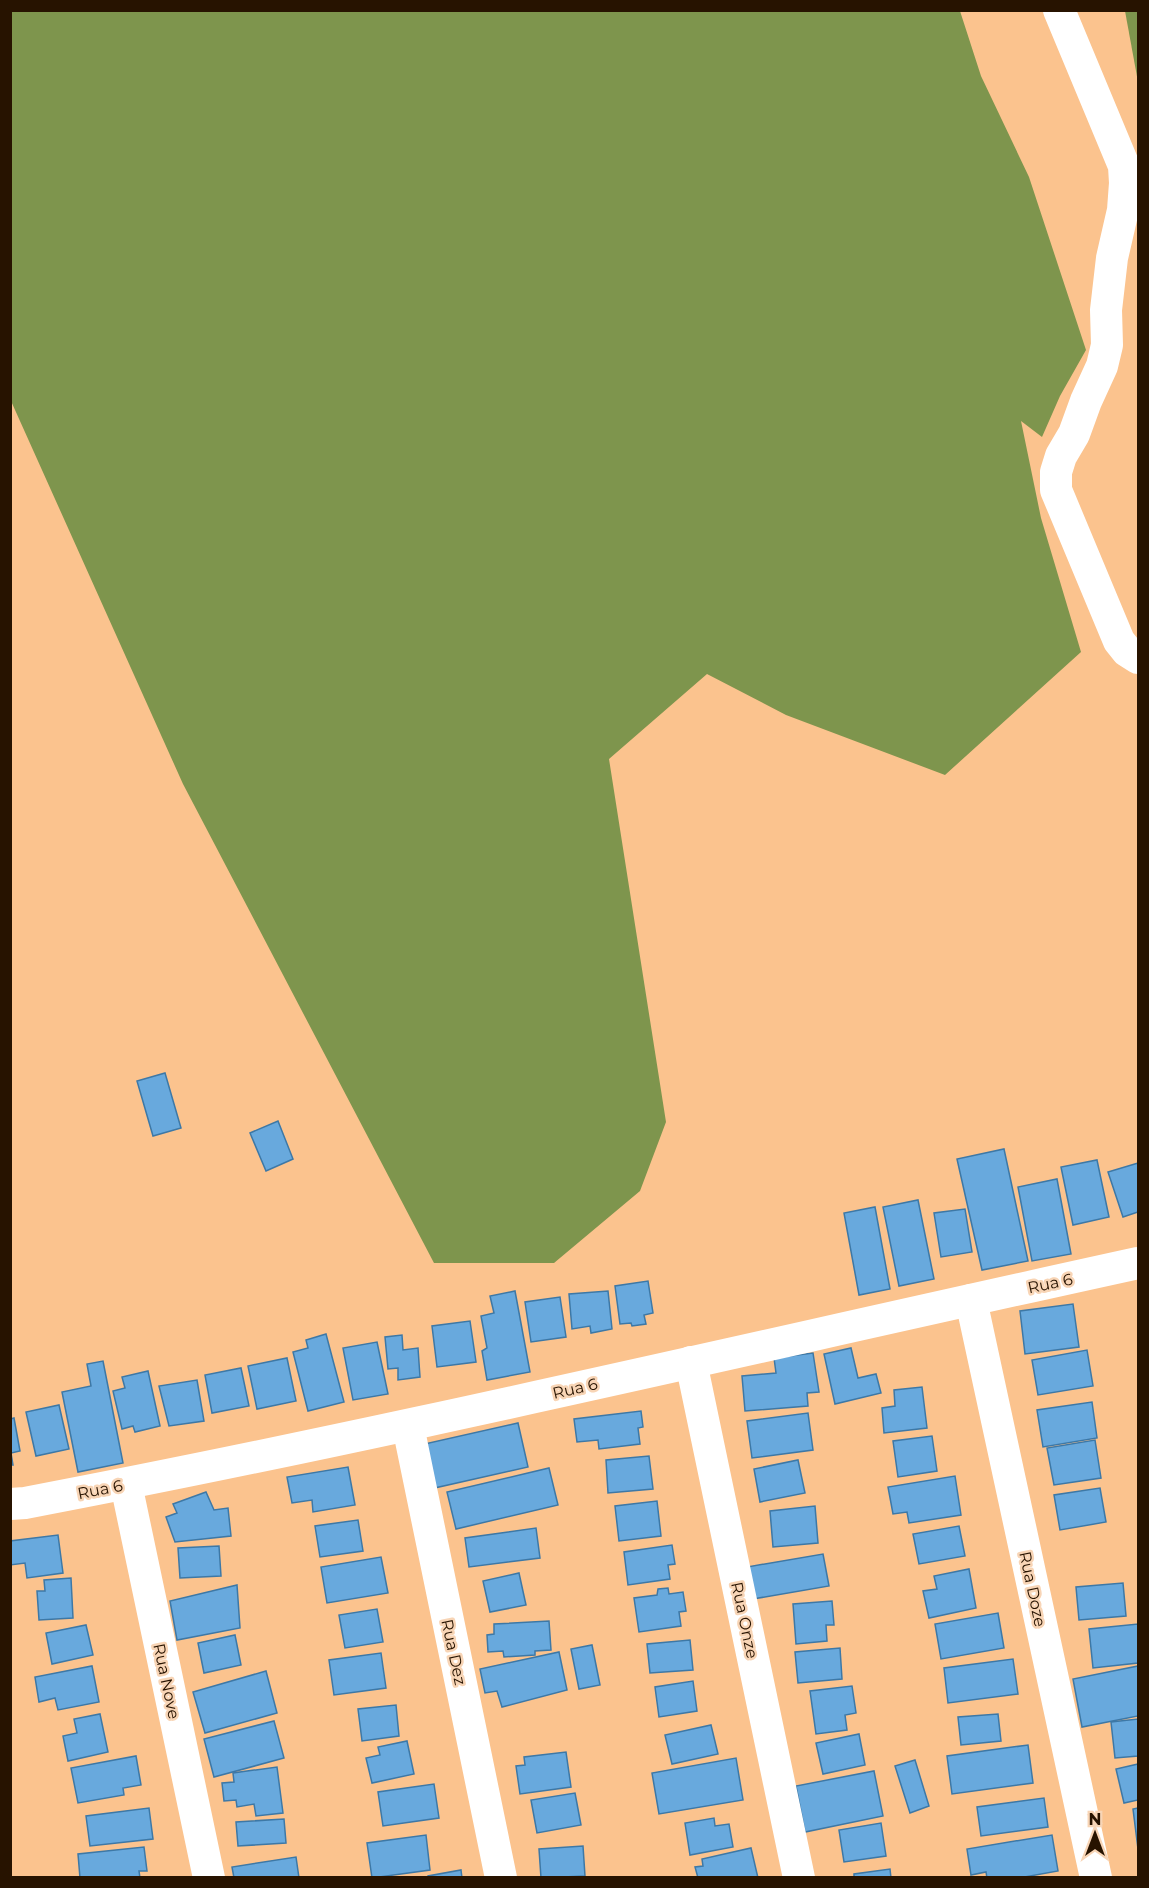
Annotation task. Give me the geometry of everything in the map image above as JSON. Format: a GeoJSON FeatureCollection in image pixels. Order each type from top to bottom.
{"type":"FeatureCollection","features":[{"type":"Feature","properties":{"kind":"street"},"geometry":{"type":"LineString","coordinates":[[1059,10],[1124,166],[1125,183],[1123,210],[1112,258],[1106,310],[1107,345],[1102,366],[1074,434],[1061,456],[1056,472],[1056,490],[1119,641],[1127,651],[1138,658]]}},
{"type":"Feature","properties":{"kind":"street","name":"Rua 6"},"geometry":{"type":"LineString","coordinates":[[10,1504],[126,1484],[408,1426],[1138,1263]]}},
{"type":"Feature","properties":{"kind":"street","name":"Rua Doze"},"geometry":{"type":"LineString","coordinates":[[971,1300],[1096,1878]]}},
{"type":"Feature","properties":{"kind":"street","name":"Rua Onze"},"geometry":{"type":"LineString","coordinates":[[691,1362],[799,1878]]}},
{"type":"Feature","properties":{"kind":"street","name":"Rua Dez"},"geometry":{"type":"LineString","coordinates":[[408,1426],[501,1878]]}},
{"type":"Feature","properties":{"kind":"street","name":"Rua Nove"},"geometry":{"type":"LineString","coordinates":[[126,1484],[209,1878]]}},
{"type":"Feature","properties":{"kind":"green space"},"geometry":{"type":"Polygon","coordinates":[[[10,11],[960,11],[981,76],[1029,177],[1086,350],[1060,396],[1042,437],[1021,421],[1041,518],[1081,652],[945,775],[786,715],[707,674],[609,759],[666,1122],[640,1191],[554,1263],[434,1263],[183,784],[11,401],[10,11]]]}},
{"type":"Feature","properties":{"kind":"green space"},"geometry":{"type":"Polygon","coordinates":[[[1125,11],[1138,11],[1138,82],[1125,11]]]}},
{"type":"Feature","properties":{"kind":"building"},"geometry":{"type":"Polygon","coordinates":[[[165,1073],[181,1128],[153,1136],[137,1081],[165,1073]]]}},
{"type":"Feature","properties":{"kind":"building"},"geometry":{"type":"Polygon","coordinates":[[[278,1121],[293,1159],[266,1171],[250,1133],[278,1121]]]}},
{"type":"Feature","properties":{"kind":"building"},"geometry":{"type":"Polygon","coordinates":[[[1004,1149],[1028,1261],[982,1270],[957,1159],[1004,1149]]]}},
{"type":"Feature","properties":{"kind":"building"},"geometry":{"type":"Polygon","coordinates":[[[1097,1160],[1109,1217],[1073,1225],[1061,1167],[1097,1160]]]}},
{"type":"Feature","properties":{"kind":"building"},"geometry":{"type":"Polygon","coordinates":[[[1138,1163],[1138,1212],[1123,1217],[1108,1172],[1138,1163]]]}},
{"type":"Feature","properties":{"kind":"building"},"geometry":{"type":"Polygon","coordinates":[[[1057,1179],[1071,1254],[1032,1261],[1018,1187],[1057,1179]]]}},
{"type":"Feature","properties":{"kind":"building"},"geometry":{"type":"Polygon","coordinates":[[[918,1200],[934,1279],[899,1286],[883,1207],[918,1200]]]}},
{"type":"Feature","properties":{"kind":"building"},"geometry":{"type":"Polygon","coordinates":[[[875,1207],[890,1289],[859,1295],[844,1213],[875,1207]]]}},
{"type":"Feature","properties":{"kind":"building"},"geometry":{"type":"Polygon","coordinates":[[[965,1209],[972,1252],[941,1257],[934,1213],[965,1209]]]}},
{"type":"Feature","properties":{"kind":"building"},"geometry":{"type":"Polygon","coordinates":[[[648,1281],[653,1313],[644,1315],[646,1324],[632,1326],[631,1323],[620,1324],[615,1286],[648,1281]]]}},
{"type":"Feature","properties":{"kind":"building"},"geometry":{"type":"Polygon","coordinates":[[[515,1291],[530,1372],[487,1380],[482,1351],[487,1348],[481,1316],[494,1313],[490,1296],[515,1291]]]}},
{"type":"Feature","properties":{"kind":"building"},"geometry":{"type":"Polygon","coordinates":[[[608,1291],[612,1329],[591,1333],[590,1326],[572,1329],[569,1294],[608,1291]]]}},
{"type":"Feature","properties":{"kind":"building"},"geometry":{"type":"Polygon","coordinates":[[[560,1297],[566,1337],[531,1342],[525,1302],[560,1297]]]}},
{"type":"Feature","properties":{"kind":"building"},"geometry":{"type":"Polygon","coordinates":[[[1073,1304],[1079,1347],[1025,1354],[1020,1311],[1073,1304]]]}},
{"type":"Feature","properties":{"kind":"building"},"geometry":{"type":"Polygon","coordinates":[[[470,1321],[476,1362],[437,1367],[432,1326],[470,1321]]]}},
{"type":"Feature","properties":{"kind":"building"},"geometry":{"type":"Polygon","coordinates":[[[326,1334],[344,1402],[308,1411],[293,1352],[308,1348],[306,1340],[326,1334]]]}},
{"type":"Feature","properties":{"kind":"building"},"geometry":{"type":"Polygon","coordinates":[[[402,1335],[403,1350],[418,1348],[420,1377],[398,1380],[398,1368],[388,1369],[385,1337],[402,1335]]]}},
{"type":"Feature","properties":{"kind":"building"},"geometry":{"type":"Polygon","coordinates":[[[377,1342],[388,1394],[353,1400],[343,1348],[377,1342]]]}},
{"type":"Feature","properties":{"kind":"building"},"geometry":{"type":"Polygon","coordinates":[[[851,1348],[858,1378],[876,1374],[881,1393],[835,1404],[824,1354],[851,1348]]]}},
{"type":"Feature","properties":{"kind":"building"},"geometry":{"type":"Polygon","coordinates":[[[1087,1350],[1093,1386],[1038,1395],[1032,1360],[1087,1350]]]}},
{"type":"Feature","properties":{"kind":"building"},"geometry":{"type":"Polygon","coordinates":[[[813,1353],[819,1392],[807,1393],[808,1406],[745,1411],[742,1376],[776,1373],[774,1358],[813,1353]]]}},
{"type":"Feature","properties":{"kind":"building"},"geometry":{"type":"Polygon","coordinates":[[[287,1358],[296,1401],[257,1409],[248,1366],[287,1358]]]}},
{"type":"Feature","properties":{"kind":"building"},"geometry":{"type":"Polygon","coordinates":[[[103,1361],[123,1463],[78,1472],[62,1392],[91,1386],[87,1364],[103,1361]]]}},
{"type":"Feature","properties":{"kind":"building"},"geometry":{"type":"Polygon","coordinates":[[[241,1368],[249,1406],[212,1413],[205,1375],[241,1368]]]}},
{"type":"Feature","properties":{"kind":"building"},"geometry":{"type":"Polygon","coordinates":[[[148,1371],[160,1426],[135,1432],[133,1426],[122,1429],[113,1391],[125,1388],[122,1377],[148,1371]]]}},
{"type":"Feature","properties":{"kind":"building"},"geometry":{"type":"Polygon","coordinates":[[[197,1380],[204,1421],[169,1426],[159,1386],[197,1380]]]}},
{"type":"Feature","properties":{"kind":"building"},"geometry":{"type":"Polygon","coordinates":[[[922,1387],[927,1428],[884,1433],[882,1408],[895,1406],[894,1390],[922,1387]]]}},
{"type":"Feature","properties":{"kind":"building"},"geometry":{"type":"Polygon","coordinates":[[[1092,1402],[1097,1438],[1043,1447],[1037,1410],[1092,1402]]]}},
{"type":"Feature","properties":{"kind":"building"},"geometry":{"type":"Polygon","coordinates":[[[59,1405],[69,1449],[36,1456],[26,1412],[59,1405]]]}},
{"type":"Feature","properties":{"kind":"building"},"geometry":{"type":"Polygon","coordinates":[[[641,1411],[643,1427],[638,1428],[640,1444],[599,1449],[598,1440],[577,1442],[574,1419],[641,1411]]]}},
{"type":"Feature","properties":{"kind":"building"},"geometry":{"type":"Polygon","coordinates":[[[808,1413],[813,1450],[752,1458],[747,1421],[808,1413]]]}},
{"type":"Feature","properties":{"kind":"building"},"geometry":{"type":"Polygon","coordinates":[[[14,1418],[20,1451],[11,1453],[13,1465],[10,1465],[10,1419],[14,1418]]]}},
{"type":"Feature","properties":{"kind":"building"},"geometry":{"type":"Polygon","coordinates":[[[518,1423],[528,1467],[430,1489],[420,1445],[518,1423]]]}},
{"type":"Feature","properties":{"kind":"building"},"geometry":{"type":"Polygon","coordinates":[[[932,1436],[937,1471],[898,1477],[893,1441],[932,1436]]]}},
{"type":"Feature","properties":{"kind":"building"},"geometry":{"type":"Polygon","coordinates":[[[1095,1440],[1101,1478],[1054,1485],[1047,1448],[1095,1440]]]}},
{"type":"Feature","properties":{"kind":"building"},"geometry":{"type":"Polygon","coordinates":[[[649,1456],[653,1489],[608,1493],[606,1460],[649,1456]]]}},
{"type":"Feature","properties":{"kind":"building"},"geometry":{"type":"Polygon","coordinates":[[[798,1460],[805,1493],[760,1502],[754,1469],[798,1460]]]}},
{"type":"Feature","properties":{"kind":"building"},"geometry":{"type":"Polygon","coordinates":[[[348,1467],[355,1505],[313,1512],[312,1500],[292,1503],[287,1477],[348,1467]]]}},
{"type":"Feature","properties":{"kind":"building"},"geometry":{"type":"Polygon","coordinates":[[[549,1468],[558,1505],[456,1529],[447,1492],[549,1468]]]}},
{"type":"Feature","properties":{"kind":"building"},"geometry":{"type":"Polygon","coordinates":[[[955,1476],[961,1515],[909,1523],[907,1512],[893,1514],[888,1487],[955,1476]]]}},
{"type":"Feature","properties":{"kind":"building"},"geometry":{"type":"Polygon","coordinates":[[[1100,1488],[1106,1522],[1060,1530],[1054,1495],[1100,1488]]]}},
{"type":"Feature","properties":{"kind":"building"},"geometry":{"type":"Polygon","coordinates":[[[206,1492],[214,1510],[228,1508],[231,1536],[175,1542],[166,1517],[177,1513],[173,1504],[206,1492]]]}},
{"type":"Feature","properties":{"kind":"building"},"geometry":{"type":"Polygon","coordinates":[[[657,1501],[661,1536],[619,1541],[615,1506],[657,1501]]]}},
{"type":"Feature","properties":{"kind":"building"},"geometry":{"type":"Polygon","coordinates":[[[815,1506],[818,1543],[773,1547],[770,1511],[815,1506]]]}},
{"type":"Feature","properties":{"kind":"building"},"geometry":{"type":"Polygon","coordinates":[[[358,1520],[363,1551],[320,1557],[315,1526],[358,1520]]]}},
{"type":"Feature","properties":{"kind":"building"},"geometry":{"type":"Polygon","coordinates":[[[959,1526],[965,1556],[919,1564],[913,1534],[959,1526]]]}},
{"type":"Feature","properties":{"kind":"building"},"geometry":{"type":"Polygon","coordinates":[[[536,1528],[540,1558],[469,1567],[465,1538],[536,1528]]]}},
{"type":"Feature","properties":{"kind":"building"},"geometry":{"type":"Polygon","coordinates":[[[58,1535],[63,1573],[27,1578],[25,1563],[10,1565],[10,1541],[58,1535]]]}},
{"type":"Feature","properties":{"kind":"building"},"geometry":{"type":"Polygon","coordinates":[[[672,1545],[675,1564],[668,1565],[670,1579],[628,1585],[624,1552],[672,1545]]]}},
{"type":"Feature","properties":{"kind":"building"},"geometry":{"type":"Polygon","coordinates":[[[219,1546],[221,1576],[180,1578],[178,1548],[219,1546]]]}},
{"type":"Feature","properties":{"kind":"building"},"geometry":{"type":"Polygon","coordinates":[[[823,1554],[829,1586],[753,1599],[747,1567],[823,1554]]]}},
{"type":"Feature","properties":{"kind":"building"},"geometry":{"type":"Polygon","coordinates":[[[381,1557],[388,1593],[327,1603],[321,1567],[381,1557]]]}},
{"type":"Feature","properties":{"kind":"building"},"geometry":{"type":"Polygon","coordinates":[[[969,1569],[976,1608],[929,1618],[923,1591],[937,1589],[934,1576],[969,1569]]]}},
{"type":"Feature","properties":{"kind":"building"},"geometry":{"type":"Polygon","coordinates":[[[519,1573],[526,1605],[490,1612],[483,1581],[519,1573]]]}},
{"type":"Feature","properties":{"kind":"building"},"geometry":{"type":"Polygon","coordinates":[[[71,1578],[73,1618],[39,1620],[37,1591],[45,1591],[44,1580],[71,1578]]]}},
{"type":"Feature","properties":{"kind":"building"},"geometry":{"type":"Polygon","coordinates":[[[1123,1583],[1126,1616],[1079,1620],[1076,1587],[1123,1583]]]}},
{"type":"Feature","properties":{"kind":"building"},"geometry":{"type":"Polygon","coordinates":[[[237,1585],[240,1628],[177,1640],[170,1601],[237,1585]]]}},
{"type":"Feature","properties":{"kind":"building"},"geometry":{"type":"Polygon","coordinates":[[[668,1588],[669,1594],[683,1592],[686,1611],[679,1612],[681,1626],[639,1632],[634,1598],[657,1595],[658,1589],[668,1588]]]}},
{"type":"Feature","properties":{"kind":"building"},"geometry":{"type":"Polygon","coordinates":[[[832,1601],[834,1625],[826,1625],[827,1641],[796,1644],[793,1604],[832,1601]]]}},
{"type":"Feature","properties":{"kind":"building"},"geometry":{"type":"Polygon","coordinates":[[[377,1609],[383,1642],[345,1648],[339,1615],[377,1609]]]}},
{"type":"Feature","properties":{"kind":"building"},"geometry":{"type":"Polygon","coordinates":[[[998,1613],[1004,1648],[941,1659],[935,1624],[998,1613]]]}},
{"type":"Feature","properties":{"kind":"building"},"geometry":{"type":"Polygon","coordinates":[[[549,1621],[551,1650],[535,1651],[535,1655],[504,1657],[503,1651],[488,1652],[487,1635],[494,1634],[494,1624],[549,1621]]]}},
{"type":"Feature","properties":{"kind":"building"},"geometry":{"type":"Polygon","coordinates":[[[1138,1624],[1138,1663],[1093,1668],[1089,1629],[1138,1624]]]}},
{"type":"Feature","properties":{"kind":"building"},"geometry":{"type":"Polygon","coordinates":[[[86,1625],[93,1655],[52,1664],[46,1633],[86,1625]]]}},
{"type":"Feature","properties":{"kind":"building"},"geometry":{"type":"Polygon","coordinates":[[[235,1635],[241,1665],[204,1673],[198,1643],[235,1635]]]}},
{"type":"Feature","properties":{"kind":"building"},"geometry":{"type":"Polygon","coordinates":[[[690,1640],[693,1670],[650,1673],[647,1644],[690,1640]]]}},
{"type":"Feature","properties":{"kind":"building"},"geometry":{"type":"Polygon","coordinates":[[[592,1645],[600,1685],[579,1689],[571,1649],[592,1645]]]}},
{"type":"Feature","properties":{"kind":"building"},"geometry":{"type":"Polygon","coordinates":[[[840,1648],[842,1679],[798,1683],[795,1652],[840,1648]]]}},
{"type":"Feature","properties":{"kind":"building"},"geometry":{"type":"Polygon","coordinates":[[[559,1652],[567,1690],[502,1707],[497,1691],[485,1693],[480,1669],[559,1652]]]}},
{"type":"Feature","properties":{"kind":"building"},"geometry":{"type":"Polygon","coordinates":[[[381,1653],[386,1688],[334,1695],[329,1660],[381,1653]]]}},
{"type":"Feature","properties":{"kind":"building"},"geometry":{"type":"Polygon","coordinates":[[[1013,1659],[1018,1694],[948,1703],[944,1668],[1013,1659]]]}},
{"type":"Feature","properties":{"kind":"building"},"geometry":{"type":"Polygon","coordinates":[[[92,1666],[99,1702],[58,1710],[55,1698],[39,1702],[35,1677],[92,1666]]]}},
{"type":"Feature","properties":{"kind":"building"},"geometry":{"type":"Polygon","coordinates":[[[1138,1666],[1138,1716],[1082,1727],[1073,1679],[1138,1666]]]}},
{"type":"Feature","properties":{"kind":"building"},"geometry":{"type":"Polygon","coordinates":[[[266,1671],[277,1713],[205,1733],[193,1692],[266,1671]]]}},
{"type":"Feature","properties":{"kind":"building"},"geometry":{"type":"Polygon","coordinates":[[[693,1681],[697,1711],[659,1717],[655,1687],[693,1681]]]}},
{"type":"Feature","properties":{"kind":"building"},"geometry":{"type":"Polygon","coordinates":[[[852,1686],[856,1713],[845,1715],[847,1730],[816,1734],[810,1691],[852,1686]]]}},
{"type":"Feature","properties":{"kind":"building"},"geometry":{"type":"Polygon","coordinates":[[[396,1705],[399,1736],[362,1741],[358,1709],[396,1705]]]}},
{"type":"Feature","properties":{"kind":"building"},"geometry":{"type":"Polygon","coordinates":[[[100,1714],[108,1752],[68,1761],[63,1736],[77,1733],[74,1719],[100,1714]]]}},
{"type":"Feature","properties":{"kind":"building"},"geometry":{"type":"Polygon","coordinates":[[[998,1714],[1001,1741],[961,1745],[958,1717],[998,1714]]]}},
{"type":"Feature","properties":{"kind":"building"},"geometry":{"type":"Polygon","coordinates":[[[1138,1719],[1138,1756],[1115,1758],[1111,1722],[1138,1719]]]}},
{"type":"Feature","properties":{"kind":"building"},"geometry":{"type":"Polygon","coordinates":[[[274,1721],[284,1758],[214,1777],[204,1739],[274,1721]]]}},
{"type":"Feature","properties":{"kind":"building"},"geometry":{"type":"Polygon","coordinates":[[[711,1725],[718,1754],[672,1764],[665,1735],[711,1725]]]}},
{"type":"Feature","properties":{"kind":"building"},"geometry":{"type":"Polygon","coordinates":[[[859,1734],[865,1765],[823,1774],[816,1743],[859,1734]]]}},
{"type":"Feature","properties":{"kind":"building"},"geometry":{"type":"Polygon","coordinates":[[[407,1741],[414,1774],[372,1783],[366,1758],[380,1755],[378,1747],[407,1741]]]}},
{"type":"Feature","properties":{"kind":"building"},"geometry":{"type":"Polygon","coordinates":[[[1028,1745],[1033,1783],[952,1794],[947,1756],[1028,1745]]]}},
{"type":"Feature","properties":{"kind":"building"},"geometry":{"type":"Polygon","coordinates":[[[566,1752],[571,1787],[520,1794],[516,1766],[525,1765],[524,1757],[566,1752]]]}},
{"type":"Feature","properties":{"kind":"building"},"geometry":{"type":"Polygon","coordinates":[[[136,1756],[141,1785],[123,1788],[124,1795],[78,1803],[71,1768],[136,1756]]]}},
{"type":"Feature","properties":{"kind":"building"},"geometry":{"type":"Polygon","coordinates":[[[736,1758],[743,1800],[659,1814],[652,1773],[736,1758]]]}},
{"type":"Feature","properties":{"kind":"building"},"geometry":{"type":"Polygon","coordinates":[[[915,1760],[929,1806],[910,1813],[895,1766],[915,1760]]]}},
{"type":"Feature","properties":{"kind":"building"},"geometry":{"type":"Polygon","coordinates":[[[1138,1764],[1138,1800],[1124,1803],[1116,1769],[1138,1764]]]}},
{"type":"Feature","properties":{"kind":"building"},"geometry":{"type":"Polygon","coordinates":[[[277,1767],[283,1813],[256,1816],[254,1804],[237,1807],[236,1800],[224,1801],[222,1783],[234,1782],[233,1773],[277,1767]]]}},
{"type":"Feature","properties":{"kind":"building"},"geometry":{"type":"Polygon","coordinates":[[[874,1771],[883,1816],[805,1832],[796,1786],[874,1771]]]}},
{"type":"Feature","properties":{"kind":"building"},"geometry":{"type":"Polygon","coordinates":[[[434,1784],[439,1818],[383,1826],[378,1792],[434,1784]]]}},
{"type":"Feature","properties":{"kind":"building"},"geometry":{"type":"Polygon","coordinates":[[[575,1793],[581,1825],[537,1833],[531,1800],[575,1793]]]}},
{"type":"Feature","properties":{"kind":"building"},"geometry":{"type":"Polygon","coordinates":[[[1044,1798],[1048,1827],[981,1836],[977,1807],[1044,1798]]]}},
{"type":"Feature","properties":{"kind":"building"},"geometry":{"type":"Polygon","coordinates":[[[149,1808],[153,1839],[90,1846],[86,1816],[149,1808]]]}},
{"type":"Feature","properties":{"kind":"building"},"geometry":{"type":"Polygon","coordinates":[[[1138,1808],[1138,1849],[1133,1809],[1138,1808]]]}},
{"type":"Feature","properties":{"kind":"building"},"geometry":{"type":"Polygon","coordinates":[[[714,1818],[715,1826],[729,1824],[733,1847],[690,1855],[685,1823],[714,1818]]]}},
{"type":"Feature","properties":{"kind":"building"},"geometry":{"type":"Polygon","coordinates":[[[284,1819],[286,1843],[238,1846],[236,1822],[284,1819]]]}},
{"type":"Feature","properties":{"kind":"building"},"geometry":{"type":"Polygon","coordinates":[[[881,1823],[886,1856],[844,1862],[839,1830],[881,1823]]]}},
{"type":"Feature","properties":{"kind":"building"},"geometry":{"type":"Polygon","coordinates":[[[426,1835],[430,1870],[372,1878],[367,1843],[426,1835]]]}},
{"type":"Feature","properties":{"kind":"building"},"geometry":{"type":"Polygon","coordinates":[[[1052,1835],[1058,1871],[1019,1878],[987,1878],[986,1872],[971,1875],[967,1849],[1052,1835]]]}},
{"type":"Feature","properties":{"kind":"building"},"geometry":{"type":"Polygon","coordinates":[[[583,1846],[585,1876],[541,1878],[539,1849],[583,1846]]]}},
{"type":"Feature","properties":{"kind":"building"},"geometry":{"type":"Polygon","coordinates":[[[144,1847],[147,1871],[139,1871],[140,1878],[80,1878],[78,1854],[144,1847]]]}},
{"type":"Feature","properties":{"kind":"building"},"geometry":{"type":"Polygon","coordinates":[[[751,1848],[758,1878],[698,1878],[695,1867],[703,1866],[702,1859],[751,1848]]]}},
{"type":"Feature","properties":{"kind":"building"},"geometry":{"type":"Polygon","coordinates":[[[296,1857],[299,1878],[234,1878],[232,1867],[296,1857]]]}},
{"type":"Feature","properties":{"kind":"building"},"geometry":{"type":"Polygon","coordinates":[[[890,1869],[891,1878],[854,1878],[854,1874],[890,1869]]]}},
{"type":"Feature","properties":{"kind":"building"},"geometry":{"type":"Polygon","coordinates":[[[461,1870],[462,1878],[428,1878],[428,1876],[461,1870]]]}}]}
